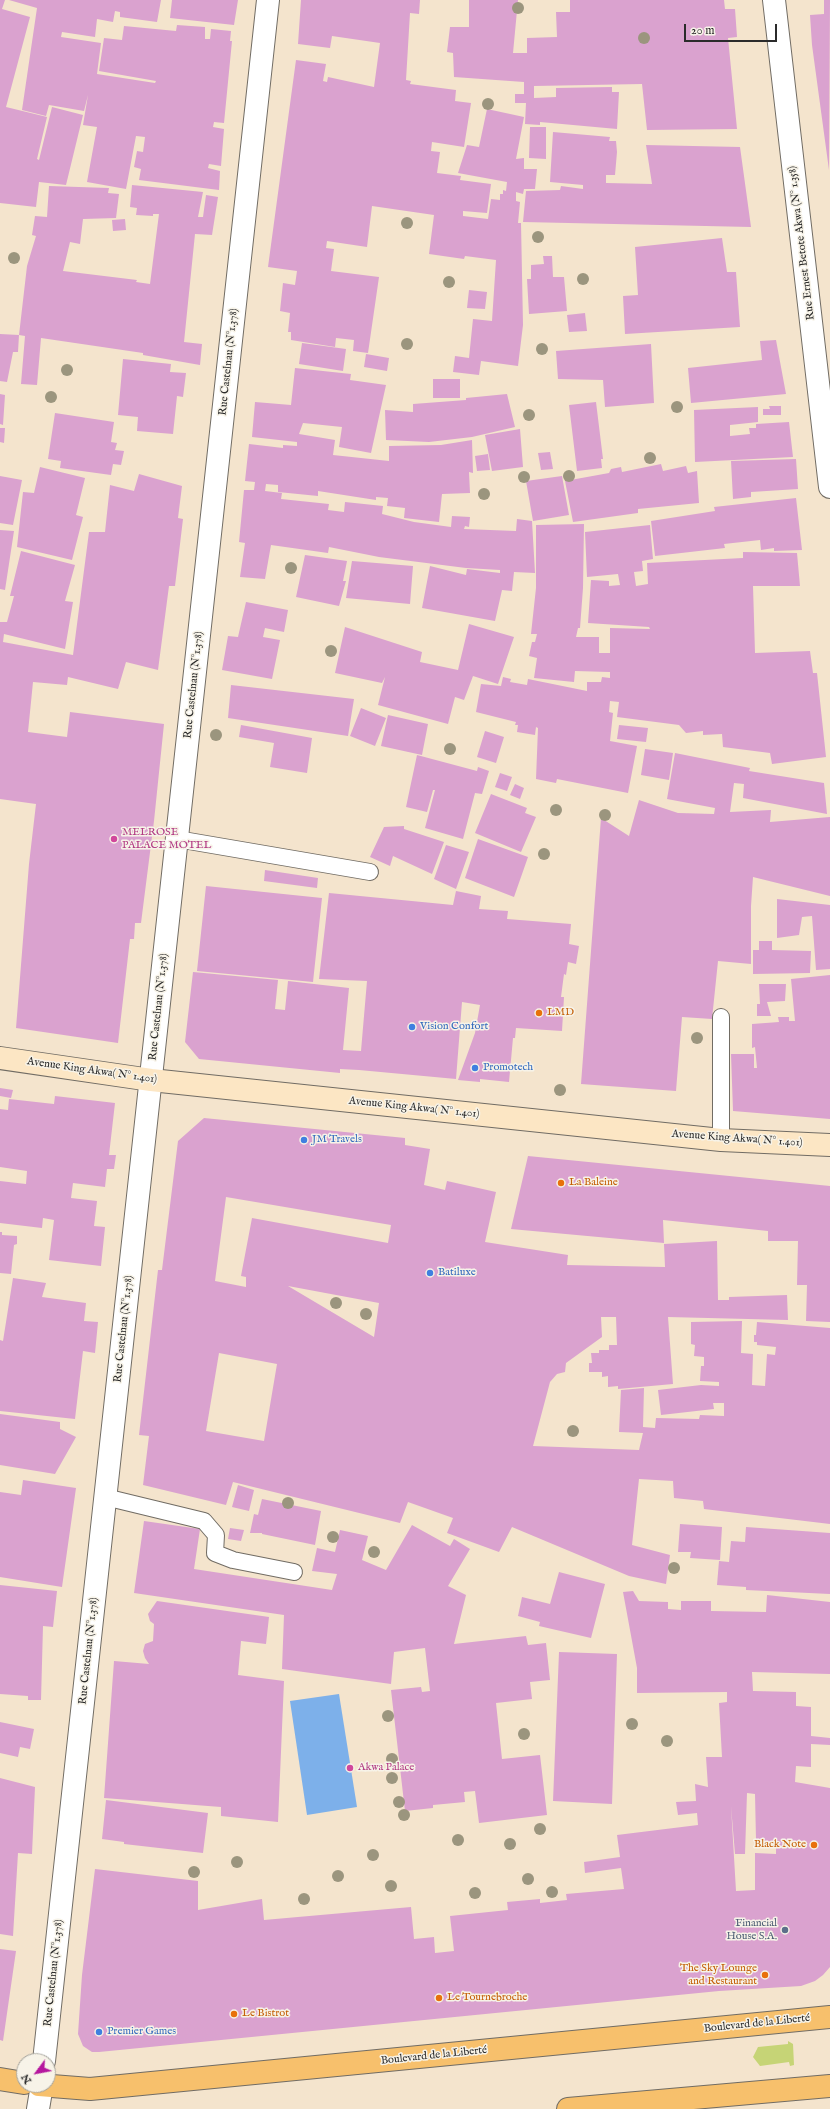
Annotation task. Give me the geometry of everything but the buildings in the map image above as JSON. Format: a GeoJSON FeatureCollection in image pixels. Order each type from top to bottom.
{"type":"FeatureCollection","features":[{"type":"Feature","properties":{"kind":"main road","name":"Boulevard de la Liberté"},"geometry":{"type":"LineString","coordinates":[[56,2086],[90,2089],[830,2017]]}},
{"type":"Feature","properties":{"kind":"main road"},"geometry":{"type":"LineString","coordinates":[[0,2079],[16,2082]]}},
{"type":"Feature","properties":{"kind":"main road"},"geometry":{"type":"LineString","coordinates":[[568,2109],[830,2086]]}},
{"type":"Feature","properties":{"kind":"street","name":"Rue Castelnau (N°1.378)"},"geometry":{"type":"LineString","coordinates":[[45,2053],[268,0]]}},
{"type":"Feature","properties":{"kind":"street","name":"Rue Ernest Betote Akwa (N° 1.358)"},"geometry":{"type":"LineString","coordinates":[[774,0],[830,487]]}},
{"type":"Feature","properties":{"kind":"street","name":"Avenue King Akwa( N° 1.401)"},"geometry":{"type":"LineString","coordinates":[[0,1058],[151,1080],[721,1140],[830,1145]]}},
{"type":"Feature","properties":{"kind":"street"},"geometry":{"type":"LineString","coordinates":[[38,2109],[40,2093]]}},
{"type":"Feature","properties":{"kind":"lane"},"geometry":{"type":"LineString","coordinates":[[177,839],[370,872]]}},
{"type":"Feature","properties":{"kind":"lane"},"geometry":{"type":"LineString","coordinates":[[721,1017],[721,1140]]}},
{"type":"Feature","properties":{"kind":"lane"},"geometry":{"type":"LineString","coordinates":[[106,1497],[204,1521],[216,1535],[215,1553],[233,1560],[294,1572]]}},
{"type":"Feature","properties":{"kind":"green space"},"geometry":{"type":"Polygon","coordinates":[[[788,2041],[793,2044],[794,2065],[790,2066],[789,2062],[760,2066],[753,2057],[758,2047],[788,2044],[788,2041]]]}},
{"type":"Feature","properties":{"kind":"water"},"geometry":{"type":"Polygon","coordinates":[[[339,1694],[357,1807],[307,1815],[290,1701],[339,1694]]]}},
{"type":"Feature","properties":{"kind":"place","name":"MELROSE PALACE MOTEL"},"geometry":{"type":"Point","coordinates":[114,839]}},
{"type":"Feature","properties":{"kind":"place","name":"LMD"},"geometry":{"type":"Point","coordinates":[539,1013]}},
{"type":"Feature","properties":{"kind":"place","name":"Vision Confort"},"geometry":{"type":"Point","coordinates":[412,1027]}},
{"type":"Feature","properties":{"kind":"place","name":"Promotech"},"geometry":{"type":"Point","coordinates":[475,1068]}},
{"type":"Feature","properties":{"kind":"place","name":"JM Travels"},"geometry":{"type":"Point","coordinates":[304,1140]}},
{"type":"Feature","properties":{"kind":"place","name":"La Baleine"},"geometry":{"type":"Point","coordinates":[561,1183]}},
{"type":"Feature","properties":{"kind":"place","name":"Batiluxe"},"geometry":{"type":"Point","coordinates":[430,1273]}},
{"type":"Feature","properties":{"kind":"place","name":"Akwa Palace"},"geometry":{"type":"Point","coordinates":[350,1768]}},
{"type":"Feature","properties":{"kind":"place","name":"Black Note"},"geometry":{"type":"Point","coordinates":[814,1845]}},
{"type":"Feature","properties":{"kind":"place","name":"Financial House S.A."},"geometry":{"type":"Point","coordinates":[785,1930]}},
{"type":"Feature","properties":{"kind":"place","name":"The Sky Lounge and Restaurant"},"geometry":{"type":"Point","coordinates":[765,1975]}},
{"type":"Feature","properties":{"kind":"place","name":"Le Tournebroche"},"geometry":{"type":"Point","coordinates":[439,1998]}},
{"type":"Feature","properties":{"kind":"place","name":"Le Bistrot"},"geometry":{"type":"Point","coordinates":[234,2014]}},
{"type":"Feature","properties":{"kind":"place","name":"Premier Games"},"geometry":{"type":"Point","coordinates":[99,2032]}}]}
